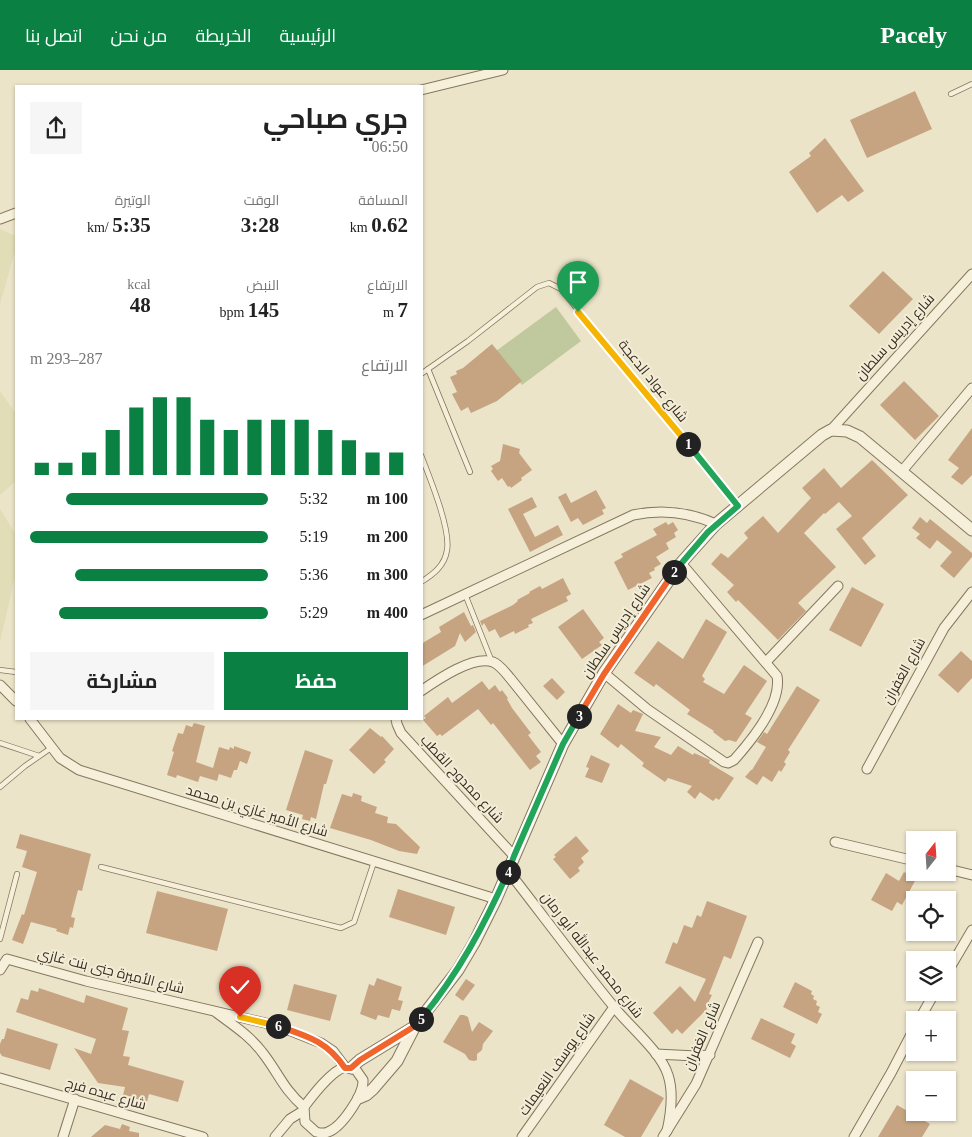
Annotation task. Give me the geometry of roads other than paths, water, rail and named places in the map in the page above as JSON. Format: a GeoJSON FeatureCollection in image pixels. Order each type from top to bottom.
{"type":"FeatureCollection","features":[{"type":"Feature","properties":{"kind":"street"},"geometry":{"type":"LineString","coordinates":[[423,90],[503,70]]}},
{"type":"Feature","properties":{"kind":"street"},"geometry":{"type":"LineString","coordinates":[[0,219],[15,213]]}},
{"type":"Feature","properties":{"kind":"street","name":"شارع إدريس سلطان"},"geometry":{"type":"LineString","coordinates":[[358,1098],[366,1095],[386,1076],[397,1061],[415,1026],[458,970],[496,900],[563,744],[604,674],[681,563],[716,524],[809,445],[831,430],[972,274]]}},
{"type":"Feature","properties":{"kind":"street"},"geometry":{"type":"LineString","coordinates":[[902,471],[972,388]]}},
{"type":"Feature","properties":{"kind":"street"},"geometry":{"type":"LineString","coordinates":[[831,430],[846,431],[860,437],[972,530]]}},
{"type":"Feature","properties":{"kind":"street"},"geometry":{"type":"LineString","coordinates":[[423,614],[633,515],[650,511],[672,512],[716,524]]}},
{"type":"Feature","properties":{"kind":"street"},"geometry":{"type":"LineString","coordinates":[[604,674],[647,709],[719,760],[728,763],[734,760],[742,751],[763,721],[774,701],[779,684],[777,676],[681,563]]}},
{"type":"Feature","properties":{"kind":"street"},"geometry":{"type":"LineString","coordinates":[[766,662],[838,586]]}},
{"type":"Feature","properties":{"kind":"street","name":"شارع الغفران"},"geometry":{"type":"LineString","coordinates":[[867,769],[944,628],[972,592]]}},
{"type":"Feature","properties":{"kind":"street"},"geometry":{"type":"LineString","coordinates":[[423,690],[464,666],[492,662],[510,678],[563,744]]}},
{"type":"Feature","properties":{"kind":"street"},"geometry":{"type":"LineString","coordinates":[[0,685],[15,700]]}},
{"type":"Feature","properties":{"kind":"street","name":"شارع الأمير غازي بن محمد"},"geometry":{"type":"LineString","coordinates":[[31,720],[60,758],[79,770],[496,900]]}},
{"type":"Feature","properties":{"kind":"street","name":"شارع ممدوح القطب"},"geometry":{"type":"LineString","coordinates":[[396,720],[401,733],[514,856]]}},
{"type":"Feature","properties":{"kind":"street"},"geometry":{"type":"LineString","coordinates":[[835,842],[906,859]]}},
{"type":"Feature","properties":{"kind":"street"},"geometry":{"type":"LineString","coordinates":[[956,871],[972,875]]}},
{"type":"Feature","properties":{"kind":"street","name":"شارع محمد عبدالله أبو رمان"},"geometry":{"type":"LineString","coordinates":[[508,872],[614,1008],[656,1054],[668,1074],[670,1116],[665,1134]]}},
{"type":"Feature","properties":{"kind":"street"},"geometry":{"type":"LineString","coordinates":[[956,957],[972,930]]}},
{"type":"Feature","properties":{"kind":"street","name":"شارع الغفران"},"geometry":{"type":"LineString","coordinates":[[665,1134],[696,1084],[758,942]]}},
{"type":"Feature","properties":{"kind":"street"},"geometry":{"type":"LineString","coordinates":[[0,970],[4,958]]}},
{"type":"Feature","properties":{"kind":"street","name":"شارع الأميرة جنى بنت غازي"},"geometry":{"type":"LineString","coordinates":[[4,958],[86,980],[278,1026],[301,1034],[321,1043],[333,1051],[348,1068],[360,1073],[363,1080],[358,1098]]}},
{"type":"Feature","properties":{"kind":"street","name":"شارع يوسف النعيمات"},"geometry":{"type":"LineString","coordinates":[[522,1137],[614,1008]]}},
{"type":"Feature","properties":{"kind":"street","name":"شارع الأميرة جنى بنت غازي"},"geometry":{"type":"LineString","coordinates":[[215,1012],[255,1043],[282,1083],[304,1109],[305,1122],[315,1133]]}},
{"type":"Feature","properties":{"kind":"street","name":"شارع إدريس سلطان"},"geometry":{"type":"LineString","coordinates":[[348,1068],[415,1026]]}},
{"type":"Feature","properties":{"kind":"street"},"geometry":{"type":"LineString","coordinates":[[854,1137],[906,1044]]}},
{"type":"Feature","properties":{"kind":"street"},"geometry":{"type":"LineString","coordinates":[[656,1054],[710,1055]]}},
{"type":"Feature","properties":{"kind":"street"},"geometry":{"type":"LineString","coordinates":[[274,1137],[290,1119],[304,1109],[330,1077],[340,1069],[348,1068]]}},
{"type":"Feature","properties":{"kind":"street","name":"شارع عبده فرج"},"geometry":{"type":"LineString","coordinates":[[0,1078],[203,1137]]}},
{"type":"Feature","properties":{"kind":"street"},"geometry":{"type":"LineString","coordinates":[[305,1137],[315,1133],[328,1132],[337,1126],[358,1098]]}},
{"type":"Feature","properties":{"kind":"street"},"geometry":{"type":"LineString","coordinates":[[63,1137],[75,1099]]}},
{"type":"Feature","properties":{"kind":"street"},"geometry":{"type":"LineString","coordinates":[[336,1137],[337,1126]]}},
{"type":"Feature","properties":{"kind":"lane"},"geometry":{"type":"LineString","coordinates":[[951,94],[972,84]]}},
{"type":"Feature","properties":{"kind":"lane","name":"شارع عواد الدعجة"},"geometry":{"type":"LineString","coordinates":[[423,373],[468,341],[537,287],[550,283],[561,289],[738,506]]}},
{"type":"Feature","properties":{"kind":"lane"},"geometry":{"type":"LineString","coordinates":[[428,369],[470,472]]}},
{"type":"Feature","properties":{"kind":"lane"},"geometry":{"type":"LineString","coordinates":[[423,461],[447,534],[448,550],[442,564],[434,574],[423,581]]}},
{"type":"Feature","properties":{"kind":"lane"},"geometry":{"type":"LineString","coordinates":[[465,593],[492,662]]}},
{"type":"Feature","properties":{"kind":"lane"},"geometry":{"type":"LineString","coordinates":[[0,670],[15,672]]}},
{"type":"Feature","properties":{"kind":"lane"},"geometry":{"type":"LineString","coordinates":[[0,743],[39,756]]}},
{"type":"Feature","properties":{"kind":"lane"},"geometry":{"type":"LineString","coordinates":[[0,787],[52,748]]}},
{"type":"Feature","properties":{"kind":"lane"},"geometry":{"type":"LineString","coordinates":[[101,867],[341,928],[354,922],[374,862]]}},
{"type":"Feature","properties":{"kind":"lane"},"geometry":{"type":"LineString","coordinates":[[0,939],[17,874]]}}]}
